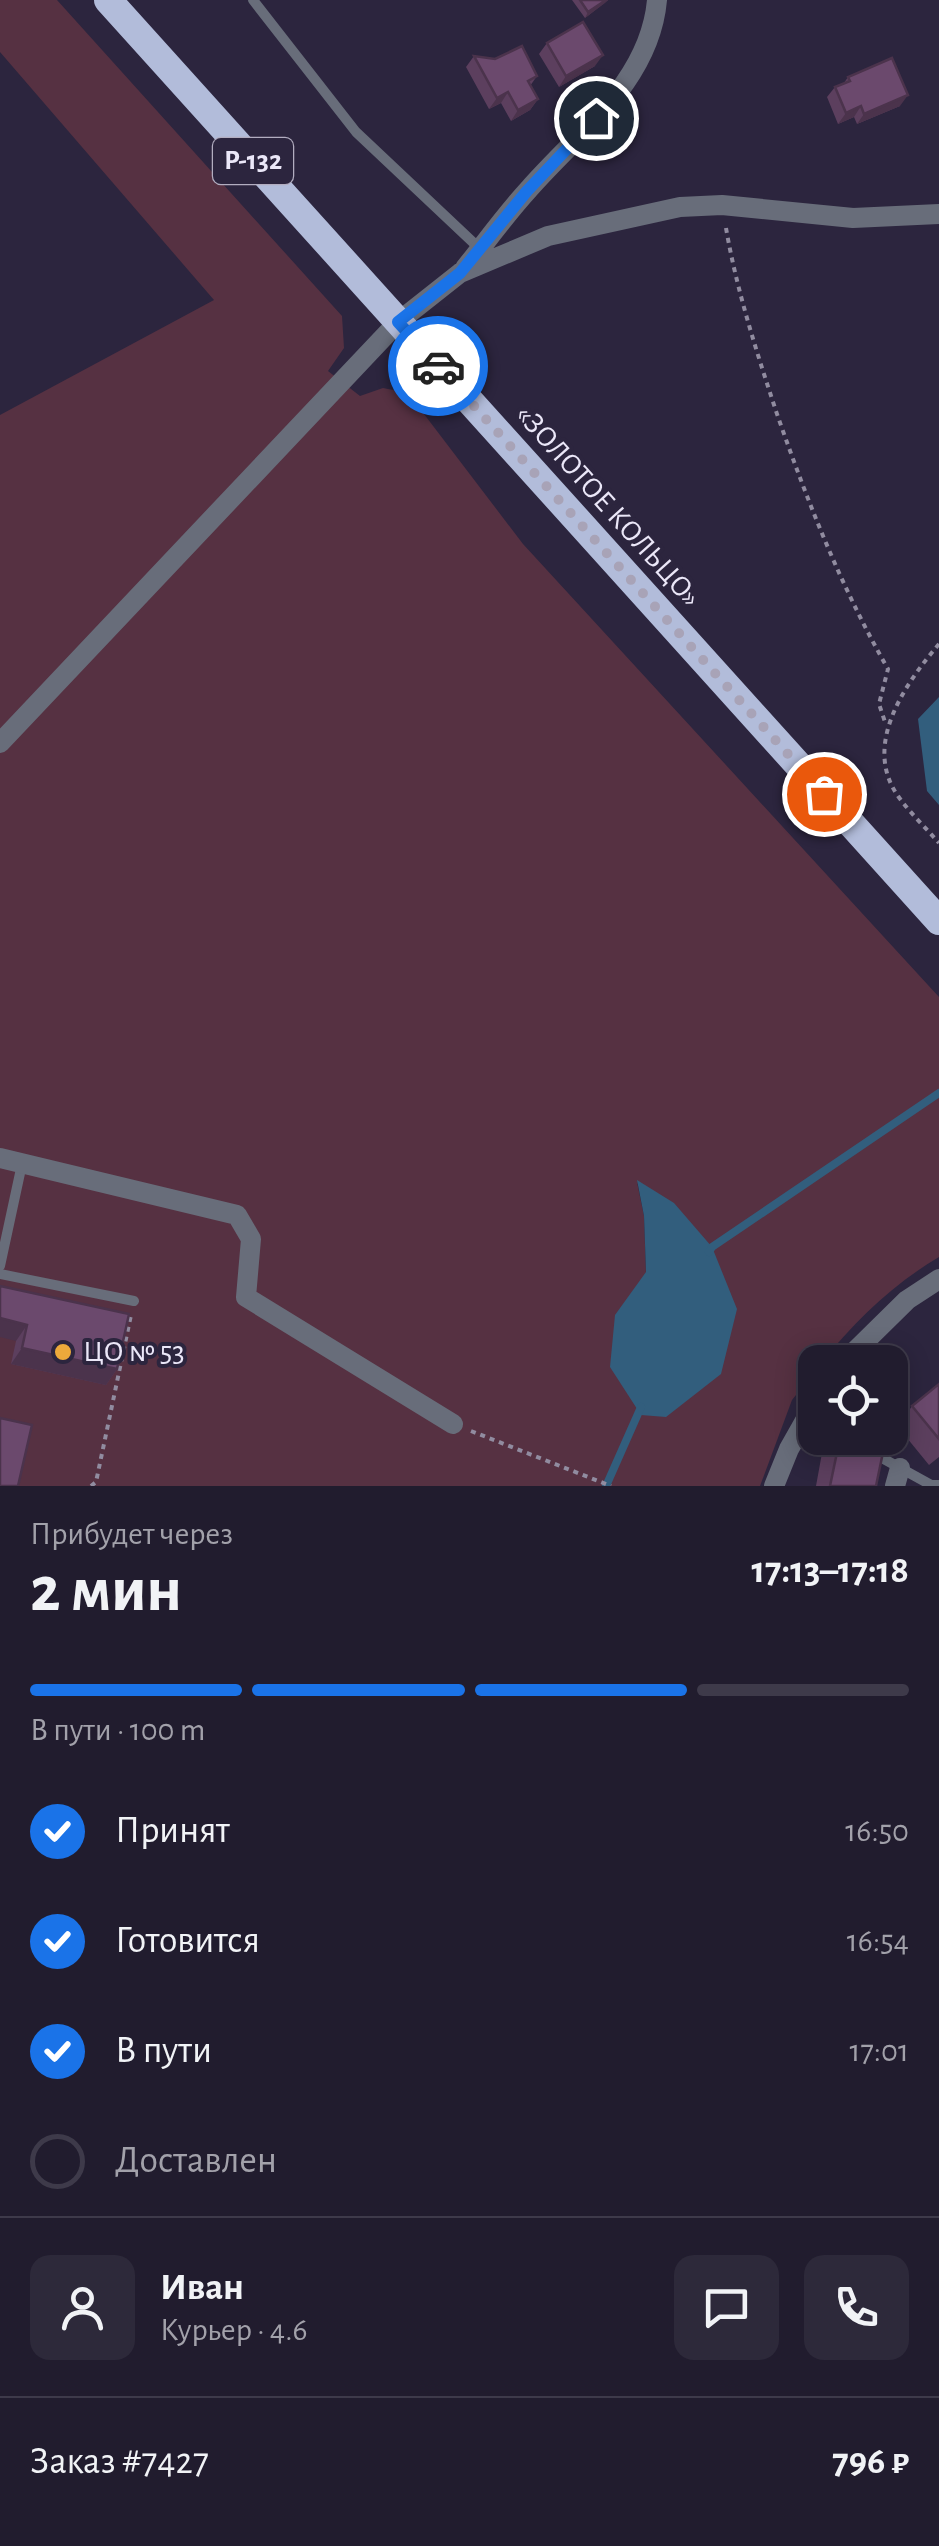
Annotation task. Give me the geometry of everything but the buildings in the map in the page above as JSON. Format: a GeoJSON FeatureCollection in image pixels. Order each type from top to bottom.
{"type":"FeatureCollection","features":[{"type":"Feature","properties":{"kind":"highway","name":"«ЗОЛОТОЕ КОЛЬЦО»"},"geometry":{"type":"LineString","coordinates":[[108,0],[939,921]]}},
{"type":"Feature","properties":{"kind":"street"},"geometry":{"type":"LineString","coordinates":[[0,743],[398,322],[460,273],[631,75],[652,28],[657,0]]}},
{"type":"Feature","properties":{"kind":"street"},"geometry":{"type":"LineString","coordinates":[[460,273],[548,236],[680,208],[722,205],[782,214],[853,218],[939,214]]}},
{"type":"Feature","properties":{"kind":"street"},"geometry":{"type":"LineString","coordinates":[[0,1158],[237,1215],[251,1239],[246,1297],[453,1424]]}},
{"type":"Feature","properties":{"kind":"street"},"geometry":{"type":"LineString","coordinates":[[861,1345],[907,1300],[939,1279]]}},
{"type":"Feature","properties":{"kind":"street"},"geometry":{"type":"LineString","coordinates":[[774,1486],[798,1440]]}},
{"type":"Feature","properties":{"kind":"lane"},"geometry":{"type":"LineString","coordinates":[[253,0],[356,132],[480,249]]}},
{"type":"Feature","properties":{"kind":"lane"},"geometry":{"type":"LineString","coordinates":[[0,1266],[22,1164]]}},
{"type":"Feature","properties":{"kind":"lane"},"geometry":{"type":"LineString","coordinates":[[0,1274],[134,1301]]}},
{"type":"Feature","properties":{"kind":"lane"},"geometry":{"type":"LineString","coordinates":[[871,1455],[898,1477],[939,1485]]}},
{"type":"Feature","properties":{"kind":"path"},"geometry":{"type":"LineString","coordinates":[[722,205],[734,274],[808,504],[851,604],[888,669],[879,704],[886,725],[883,756],[896,794],[939,843]]}},
{"type":"Feature","properties":{"kind":"path"},"geometry":{"type":"LineString","coordinates":[[886,725],[939,644]]}},
{"type":"Feature","properties":{"kind":"path"},"geometry":{"type":"LineString","coordinates":[[91,1486],[96,1482],[134,1301]]}},
{"type":"Feature","properties":{"kind":"path"},"geometry":{"type":"LineString","coordinates":[[453,1424],[611,1486]]}},
{"type":"Feature","properties":{"kind":"shaded area"},"geometry":{"type":"Polygon","coordinates":[[[0,0],[57,0],[342,316],[344,348],[328,371],[360,396],[383,388],[408,393],[523,544],[939,997],[939,1257],[890,1291],[837,1345],[798,1345],[798,1392],[760,1486],[0,1486],[0,415],[214,300],[0,52],[0,0]],[[637,1182],[644,1216],[646,1273],[616,1315],[721,1374],[637,1182]]]}},
{"type":"Feature","properties":{"kind":"water"},"geometry":{"type":"Polygon","coordinates":[[[939,697],[939,805],[927,791],[918,719],[939,697]]]}},
{"type":"Feature","properties":{"kind":"water"},"geometry":{"type":"Polygon","coordinates":[[[637,1180],[674,1203],[712,1247],[737,1309],[721,1374],[666,1417],[641,1415],[610,1367],[615,1315],[646,1272],[644,1216],[637,1180]]]}},
{"type":"Feature","properties":{"kind":"waterway"},"geometry":{"type":"LineString","coordinates":[[709,1252],[939,1093]]}},
{"type":"Feature","properties":{"kind":"waterway"},"geometry":{"type":"LineString","coordinates":[[606,1486],[641,1407]]}},
{"type":"Feature","properties":{"kind":"way so far"},"geometry":{"type":"LineString","coordinates":[[438,366],[824,794]]}},
{"type":"Feature","properties":{"kind":"place","name":"ЦО № 53"},"geometry":{"type":"Point","coordinates":[63,1352]}},
{"type":"Feature","properties":{"kind":"route"},"geometry":{"type":"LineString","coordinates":[[438,366],[398,322],[460,273],[527,191],[596,118]]}}]}
